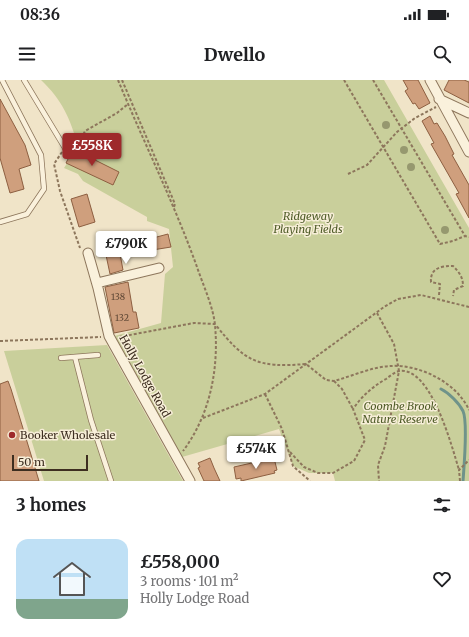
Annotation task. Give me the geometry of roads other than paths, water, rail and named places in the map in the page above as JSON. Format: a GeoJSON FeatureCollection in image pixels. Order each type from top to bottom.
{"type":"FeatureCollection","features":[{"type":"Feature","properties":{"kind":"street"},"geometry":{"type":"LineString","coordinates":[[430,80],[469,152]]}},
{"type":"Feature","properties":{"kind":"street"},"geometry":{"type":"LineString","coordinates":[[441,101],[469,113]]}},
{"type":"Feature","properties":{"kind":"street","name":"Holly Lodge Road"},"geometry":{"type":"LineString","coordinates":[[88,253],[97,283],[109,336],[190,481]]}},
{"type":"Feature","properties":{"kind":"street"},"geometry":{"type":"LineString","coordinates":[[97,283],[159,268]]}},
{"type":"Feature","properties":{"kind":"lane"},"geometry":{"type":"LineString","coordinates":[[0,222],[27,214],[44,189],[41,156],[2,80]]}},
{"type":"Feature","properties":{"kind":"lane"},"geometry":{"type":"LineString","coordinates":[[24,80],[65,148]]}},
{"type":"Feature","properties":{"kind":"lane"},"geometry":{"type":"LineString","coordinates":[[61,358],[98,356]]}},
{"type":"Feature","properties":{"kind":"lane"},"geometry":{"type":"LineString","coordinates":[[75,357],[91,420],[111,481]]}},
{"type":"Feature","properties":{"kind":"waterway"},"geometry":{"type":"LineString","coordinates":[[441,389],[447,393],[463,411],[465,425],[463,481]]}},
{"type":"Feature","properties":{"kind":"place","name":"Booker Wholesale"},"geometry":{"type":"Point","coordinates":[12,435]}},
{"type":"Feature","properties":{"kind":"park label","name":"Ridgeway Playing Fields"},"geometry":{"type":"Point","coordinates":[308,222]}},
{"type":"Feature","properties":{"kind":"park label","name":"Coombe Brook Nature Reserve"},"geometry":{"type":"Point","coordinates":[400,412]}}]}
